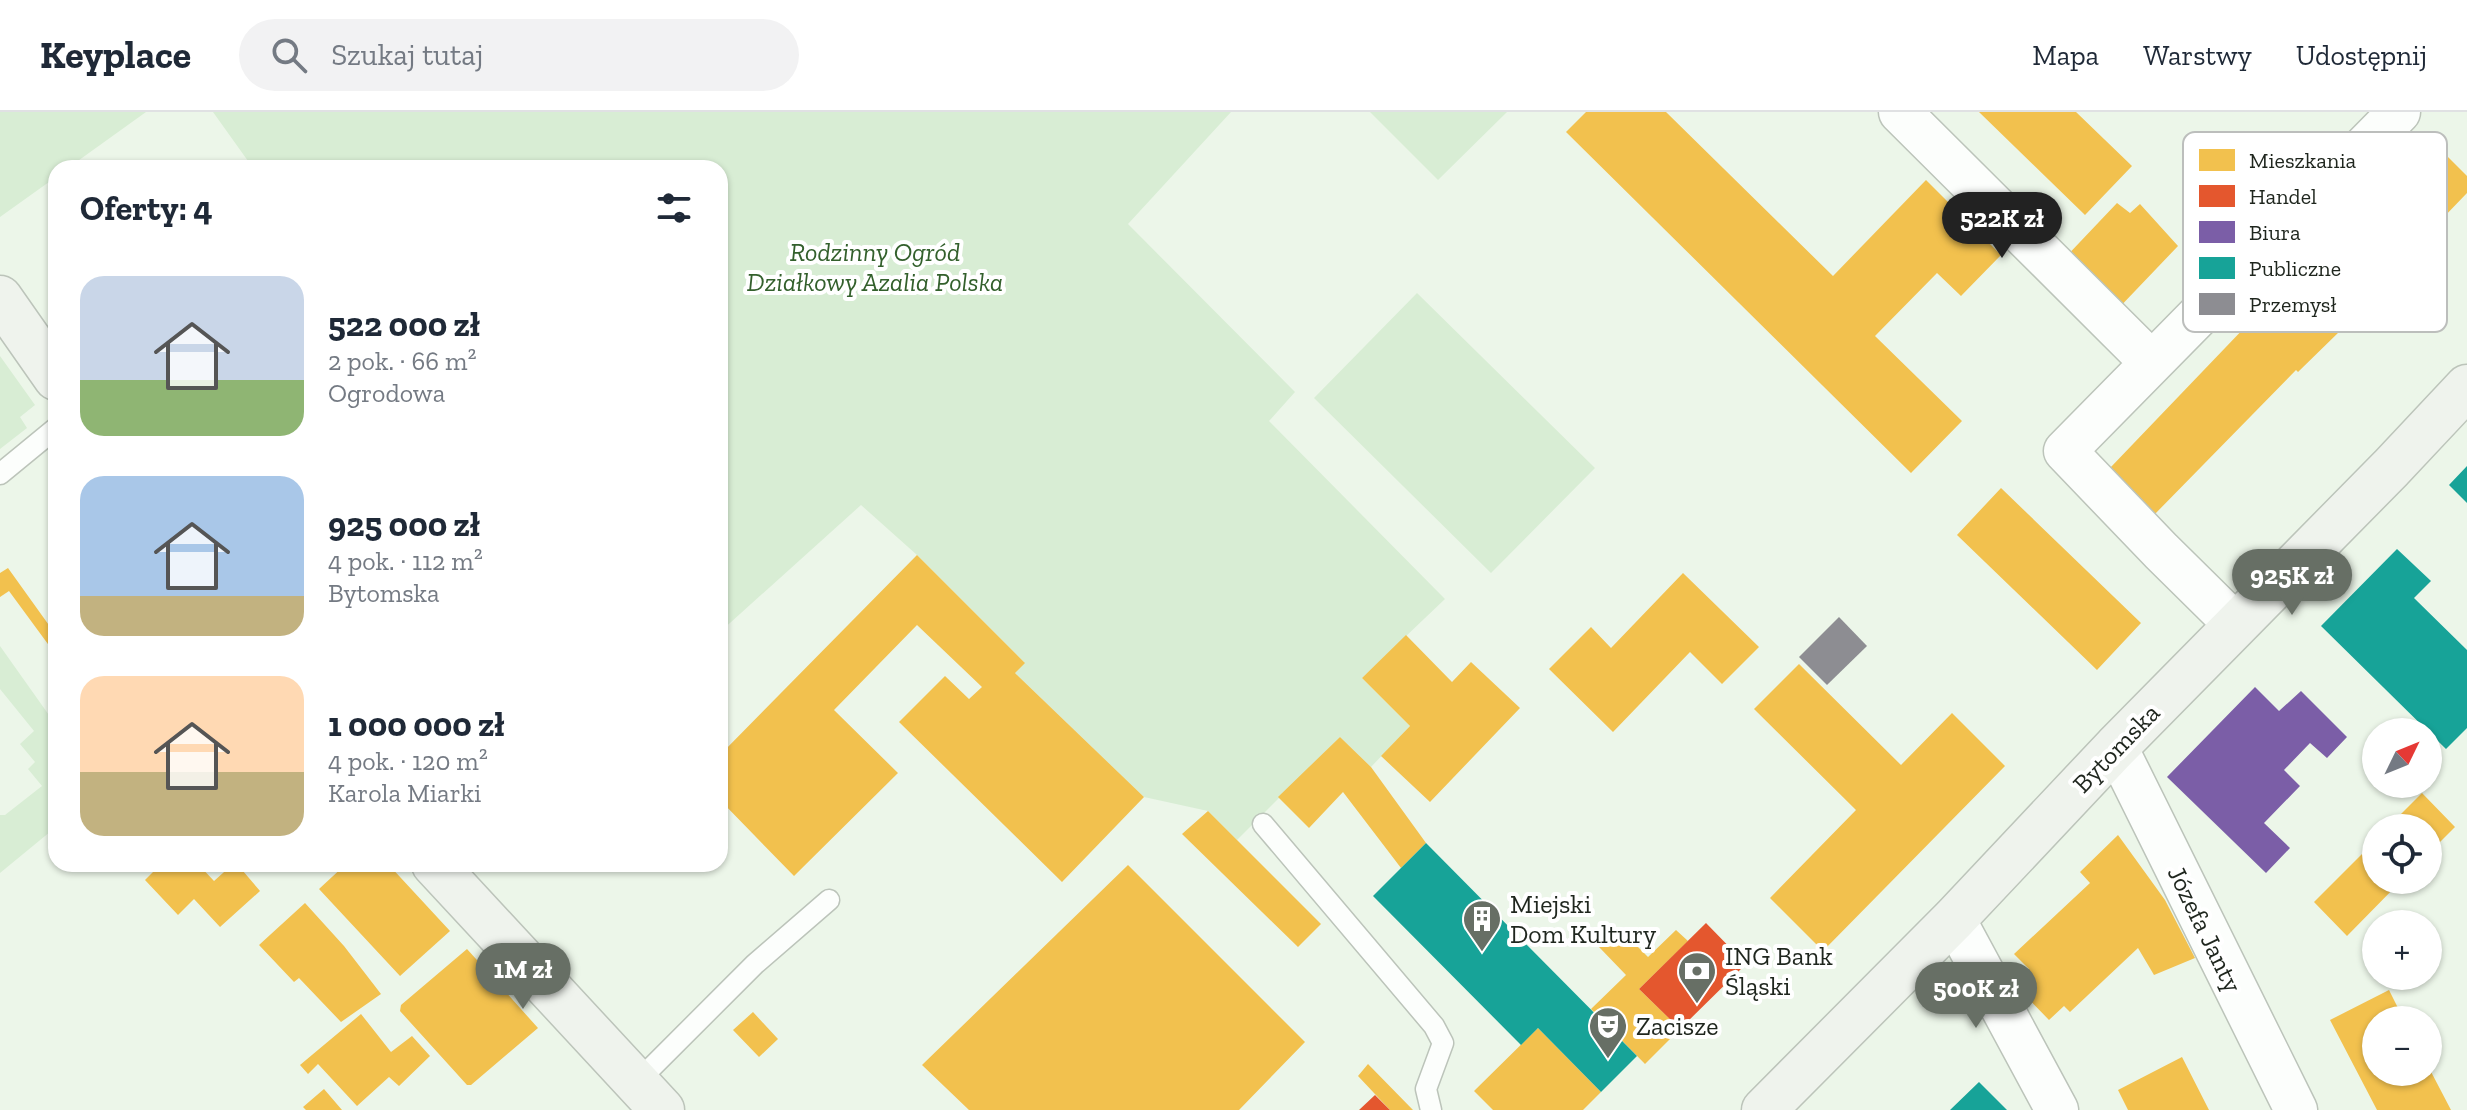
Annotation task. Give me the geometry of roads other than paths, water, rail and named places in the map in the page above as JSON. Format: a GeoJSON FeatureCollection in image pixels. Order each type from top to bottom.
{"type":"FeatureCollection","features":[{"type":"Feature","properties":{"kind":"street"},"geometry":{"type":"LineString","coordinates":[[1900,112],[2151,362]]}},
{"type":"Feature","properties":{"kind":"street"},"geometry":{"type":"LineString","coordinates":[[2379,132],[2399,112]]}},
{"type":"Feature","properties":{"kind":"street"},"geometry":{"type":"LineString","coordinates":[[0,298],[48,367]]}},
{"type":"Feature","properties":{"kind":"street"},"geometry":{"type":"LineString","coordinates":[[2183,330],[2065,451],[2236,625]]}},
{"type":"Feature","properties":{"kind":"street","name":"Bytomska"},"geometry":{"type":"LineString","coordinates":[[1764,1110],[1954,919],[2116,747],[2467,387]]}},
{"type":"Feature","properties":{"kind":"street","name":"Józefa Janty"},"geometry":{"type":"LineString","coordinates":[[2116,747],[2296,1110]]}},
{"type":"Feature","properties":{"kind":"street"},"geometry":{"type":"LineString","coordinates":[[441,872],[649,1097]]}},
{"type":"Feature","properties":{"kind":"street"},"geometry":{"type":"LineString","coordinates":[[1954,919],[2057,1110]]}},
{"type":"Feature","properties":{"kind":"lane"},"geometry":{"type":"LineString","coordinates":[[0,474],[48,435]]}},
{"type":"Feature","properties":{"kind":"lane"},"geometry":{"type":"LineString","coordinates":[[1263,824],[1434,1026],[1443,1043],[1426,1089],[1431,1110]]}},
{"type":"Feature","properties":{"kind":"lane"},"geometry":{"type":"LineString","coordinates":[[649,1097],[755,964],[829,900]]}},
{"type":"Feature","properties":{"kind":"place","name":"Miejski Dom Kultury"},"geometry":{"type":"Point","coordinates":[1482,953]}},
{"type":"Feature","properties":{"kind":"place","name":"ING Bank Śląski"},"geometry":{"type":"Point","coordinates":[1697,1005]}},
{"type":"Feature","properties":{"kind":"place","name":"Zacisze"},"geometry":{"type":"Point","coordinates":[1608,1060]}},
{"type":"Feature","properties":{"kind":"park label","name":"Rodzinny Ogród Działkowy Azalia Polska"},"geometry":{"type":"Point","coordinates":[875,267]}}]}
